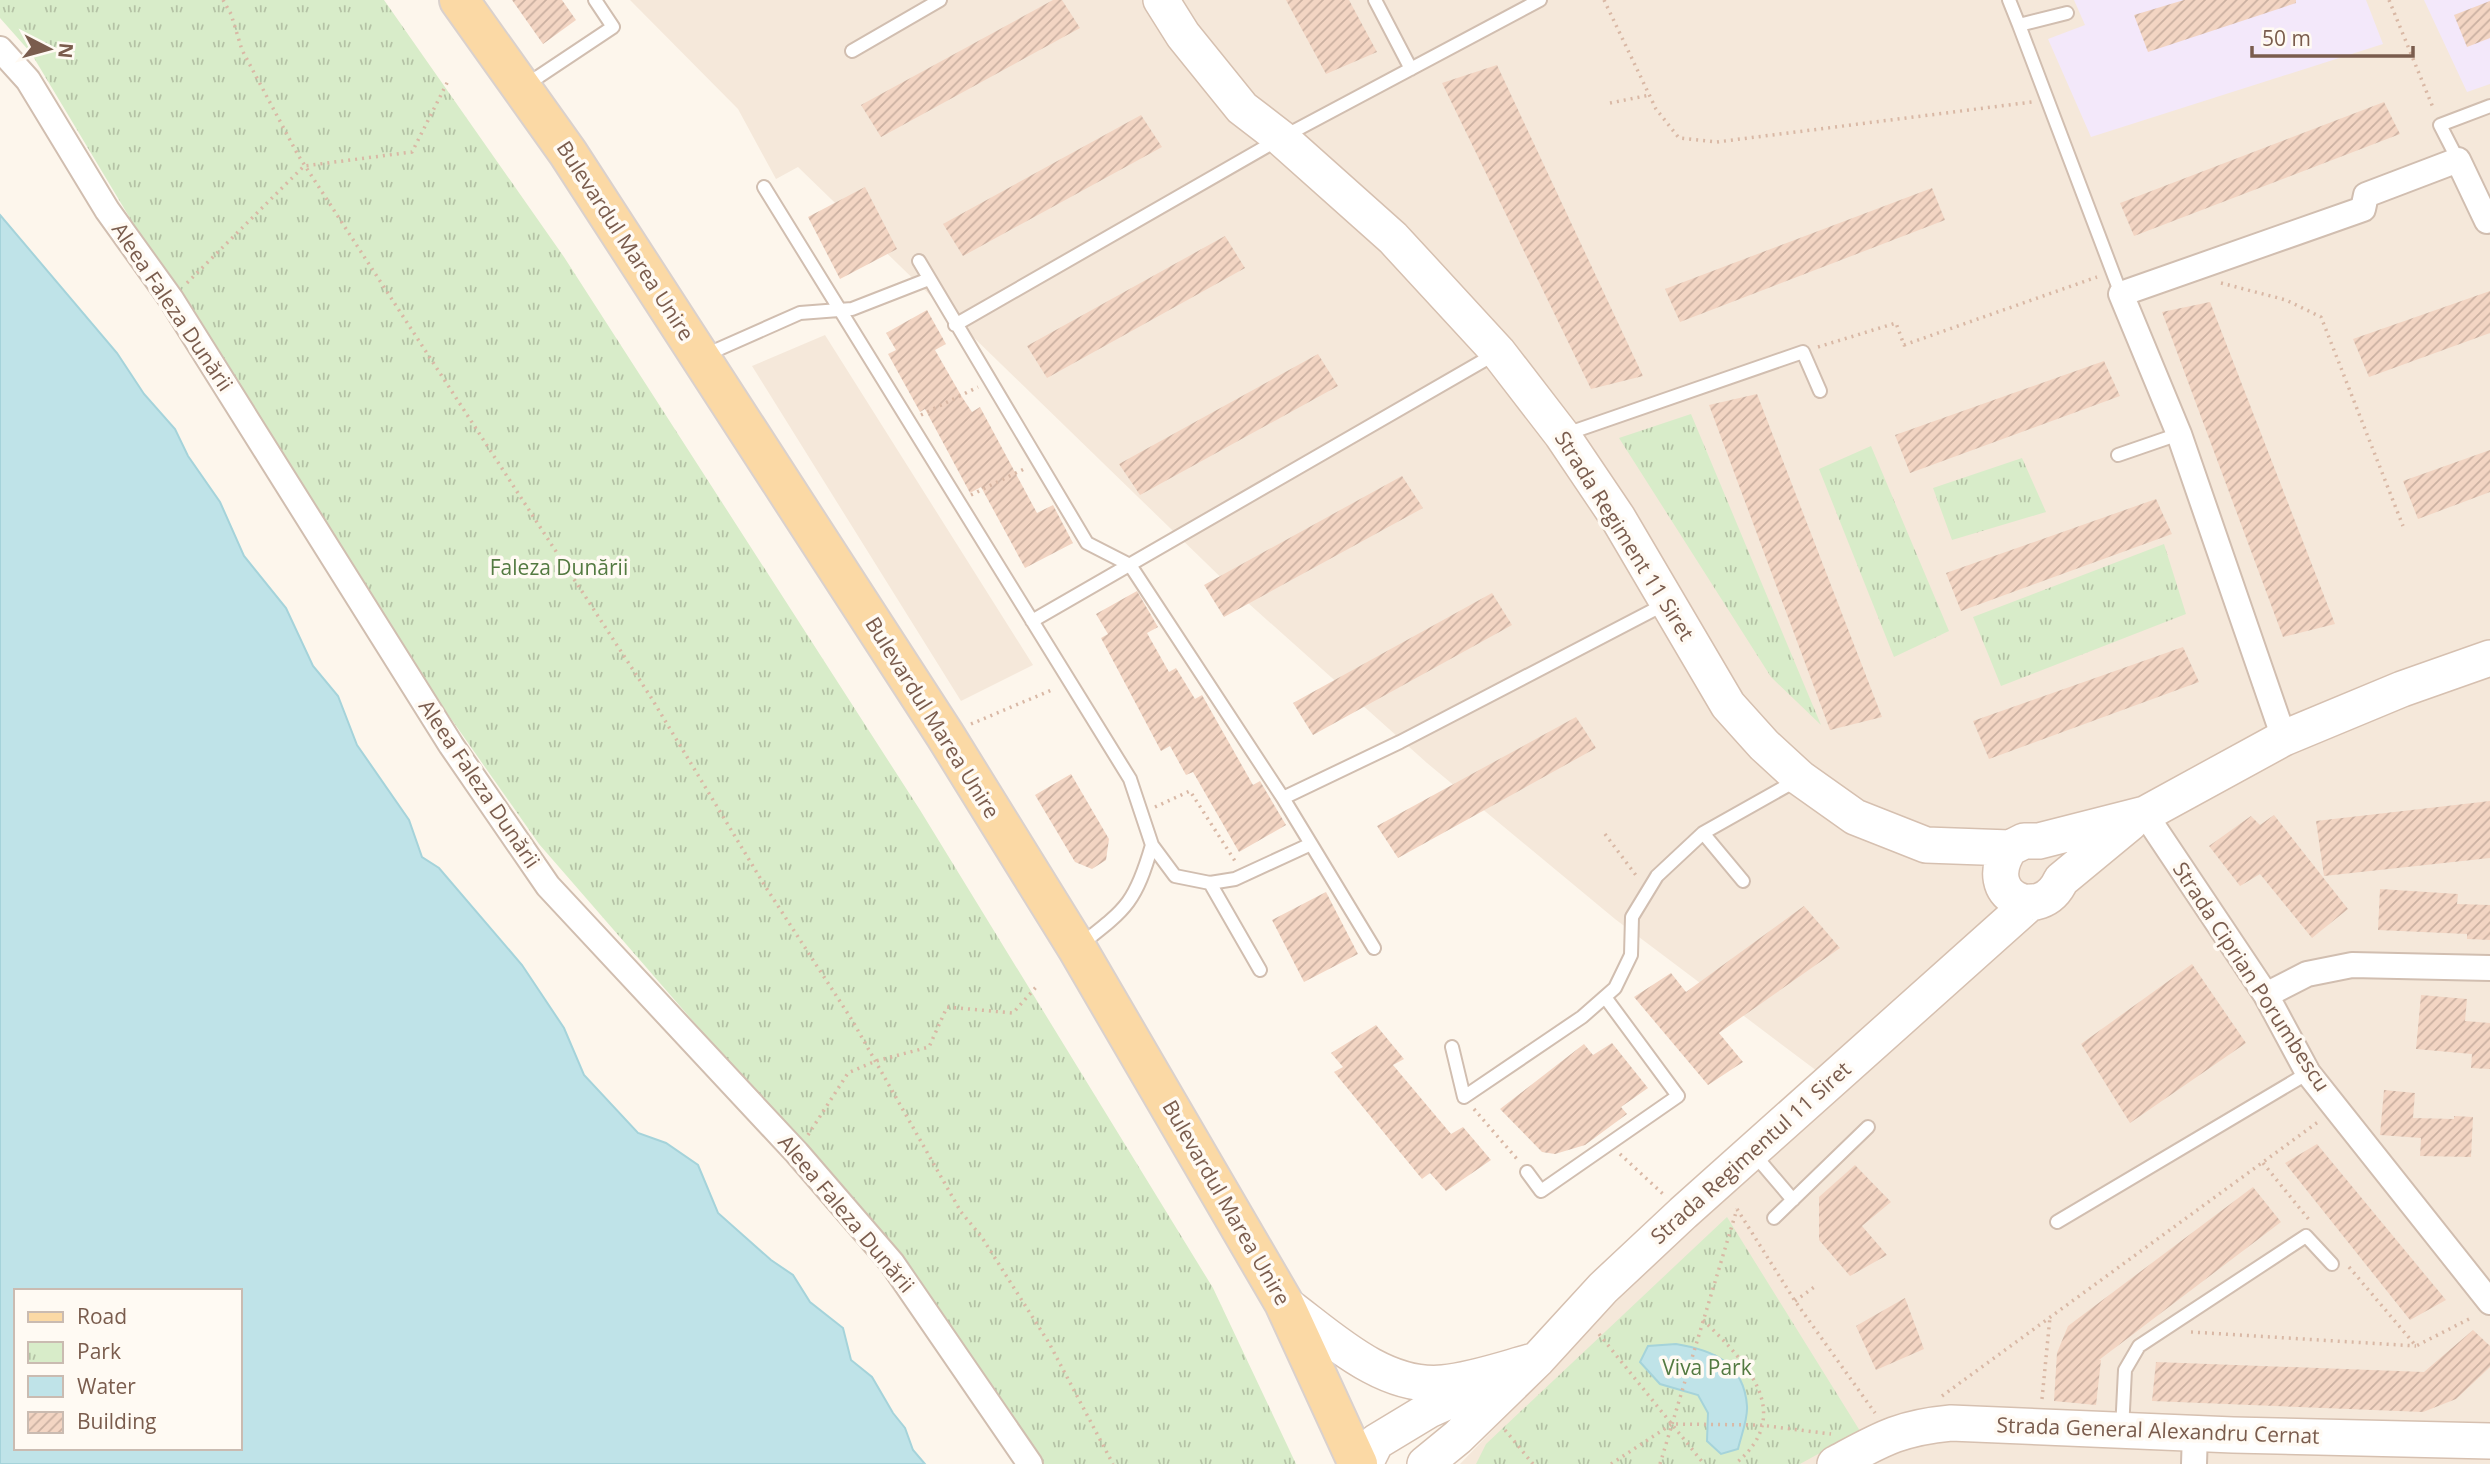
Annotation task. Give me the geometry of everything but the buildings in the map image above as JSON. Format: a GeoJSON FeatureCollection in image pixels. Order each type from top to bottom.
{"type":"FeatureCollection","features":[{"type":"Feature","properties":{"kind":"main road","name":"Bulevardul Marea Unire"},"geometry":{"type":"LineString","coordinates":[[459,0],[523,87],[701,357],[945,735],[1077,948],[1284,1303],[1358,1464]]}},
{"type":"Feature","properties":{"kind":"main road","name":"Strada Regiment 11 Siret"},"geometry":{"type":"LineString","coordinates":[[1161,0],[1183,35],[1242,108],[1281,138],[1393,238],[1498,352],[1562,435],[1618,518],[1728,705],[1764,746],[1800,778],[1855,817],[1926,845],[2012,863],[2053,849],[2062,875]]}},
{"type":"Feature","properties":{"kind":"main road"},"geometry":{"type":"LineString","coordinates":[[2031,902],[2049,898],[2062,875],[2141,816],[2284,738],[2402,689],[2490,658]]}},
{"type":"Feature","properties":{"kind":"main road"},"geometry":{"type":"LineString","coordinates":[[1972,954],[2012,863],[2141,816]]}},
{"type":"Feature","properties":{"kind":"main road","name":"Strada Regiment 11 Siret"},"geometry":{"type":"LineString","coordinates":[[2012,863],[2010,896],[2022,902],[2031,902]]}},
{"type":"Feature","properties":{"kind":"main road","name":"Strada Regimentul 11 Siret"},"geometry":{"type":"LineString","coordinates":[[1537,1360],[1604,1288],[1683,1213],[2031,902]]}},
{"type":"Feature","properties":{"kind":"main road"},"geometry":{"type":"LineString","coordinates":[[1284,1303],[1362,1360],[1405,1380],[1443,1383],[1537,1360]]}},
{"type":"Feature","properties":{"kind":"main road"},"geometry":{"type":"LineString","coordinates":[[1365,1464],[1376,1441],[1429,1410],[1537,1360]]}},
{"type":"Feature","properties":{"kind":"main road"},"geometry":{"type":"LineString","coordinates":[[1425,1464],[1458,1437],[1537,1360]]}},
{"type":"Feature","properties":{"kind":"main road"},"geometry":{"type":"LineString","coordinates":[[1457,1464],[1537,1360]]}},
{"type":"Feature","properties":{"kind":"main road","name":"Strada General Alexandru Cernat"},"geometry":{"type":"LineString","coordinates":[[1835,1464],[1894,1434],[1951,1423],[2122,1430],[2194,1449],[2490,1441]]}},
{"type":"Feature","properties":{"kind":"street","name":"Aleea Faleza Dunării"},"geometry":{"type":"LineString","coordinates":[[0,49],[28,80],[107,210],[171,299],[451,745],[548,886],[797,1153],[892,1263],[1030,1464]]}},
{"type":"Feature","properties":{"kind":"street"},"geometry":{"type":"LineString","coordinates":[[2284,738],[2179,434],[2116,283],[2178,272],[2363,209],[2366,195],[2458,160],[2487,221],[2490,220]]}},
{"type":"Feature","properties":{"kind":"street","name":"Strada Ciprian Porumbescu"},"geometry":{"type":"LineString","coordinates":[[2141,816],[2266,995],[2308,1073],[2484,1308]]}},
{"type":"Feature","properties":{"kind":"street"},"geometry":{"type":"LineString","coordinates":[[2266,995],[2307,974],[2352,965],[2490,968]]}},
{"type":"Feature","properties":{"kind":"lane"},"geometry":{"type":"LineString","coordinates":[[523,87],[613,27],[595,0]]}},
{"type":"Feature","properties":{"kind":"lane"},"geometry":{"type":"LineString","coordinates":[[852,51],[940,0]]}},
{"type":"Feature","properties":{"kind":"lane"},"geometry":{"type":"LineString","coordinates":[[1375,0],[1411,69]]}},
{"type":"Feature","properties":{"kind":"lane"},"geometry":{"type":"LineString","coordinates":[[955,325],[1281,138],[1540,0]]}},
{"type":"Feature","properties":{"kind":"lane"},"geometry":{"type":"LineString","coordinates":[[2009,0],[2116,283]]}},
{"type":"Feature","properties":{"kind":"lane"},"geometry":{"type":"LineString","coordinates":[[2019,25],[2067,13]]}},
{"type":"Feature","properties":{"kind":"lane"},"geometry":{"type":"LineString","coordinates":[[2458,160],[2440,125],[2490,106]]}},
{"type":"Feature","properties":{"kind":"lane"},"geometry":{"type":"LineString","coordinates":[[764,187],[1130,779],[1152,845],[1175,876],[1210,883],[1235,879],[1311,844]]}},
{"type":"Feature","properties":{"kind":"lane"},"geometry":{"type":"LineString","coordinates":[[919,261],[1087,543],[1130,565],[1283,798],[1374,947]]}},
{"type":"Feature","properties":{"kind":"lane"},"geometry":{"type":"LineString","coordinates":[[701,357],[800,313],[873,304],[929,279]]}},
{"type":"Feature","properties":{"kind":"lane"},"geometry":{"type":"LineString","coordinates":[[1032,621],[1498,352]]}},
{"type":"Feature","properties":{"kind":"lane"},"geometry":{"type":"LineString","coordinates":[[1562,435],[1802,352],[1820,391]]}},
{"type":"Feature","properties":{"kind":"lane"},"geometry":{"type":"LineString","coordinates":[[2118,455],[2179,434]]}},
{"type":"Feature","properties":{"kind":"lane"},"geometry":{"type":"LineString","coordinates":[[1283,798],[1400,742],[1669,602]]}},
{"type":"Feature","properties":{"kind":"lane"},"geometry":{"type":"LineString","coordinates":[[1452,1046],[1464,1097],[1583,1017],[1615,988],[1631,955],[1632,917],[1657,876],[1703,833],[1800,778]]}},
{"type":"Feature","properties":{"kind":"lane"},"geometry":{"type":"LineString","coordinates":[[1703,833],[1743,881]]}},
{"type":"Feature","properties":{"kind":"lane"},"geometry":{"type":"LineString","coordinates":[[1077,948],[1124,911],[1141,883],[1152,845]]}},
{"type":"Feature","properties":{"kind":"lane"},"geometry":{"type":"LineString","coordinates":[[1210,883],[1260,970]]}},
{"type":"Feature","properties":{"kind":"lane"},"geometry":{"type":"LineString","coordinates":[[1527,1172],[1541,1191],[1678,1096],[1605,997]]}},
{"type":"Feature","properties":{"kind":"lane"},"geometry":{"type":"LineString","coordinates":[[2057,1222],[2308,1073]]}},
{"type":"Feature","properties":{"kind":"lane"},"geometry":{"type":"LineString","coordinates":[[1774,1218],[1868,1127]]}},
{"type":"Feature","properties":{"kind":"lane"},"geometry":{"type":"LineString","coordinates":[[1753,1153],[1793,1200]]}},
{"type":"Feature","properties":{"kind":"lane"},"geometry":{"type":"LineString","coordinates":[[2122,1430],[2125,1370],[2139,1346],[2306,1236],[2338,1262]]}},
{"type":"Feature","properties":{"kind":"path"},"geometry":{"type":"LineString","coordinates":[[223,0],[231,14],[242,50],[304,166],[652,699],[876,1061],[961,1212],[981,1236],[1049,1343],[1113,1464]]}},
{"type":"Feature","properties":{"kind":"path"},"geometry":{"type":"LineString","coordinates":[[1604,0],[1656,109],[1679,138],[1717,142],[2048,100]]}},
{"type":"Feature","properties":{"kind":"path"},"geometry":{"type":"LineString","coordinates":[[2389,0],[2440,125]]}},
{"type":"Feature","properties":{"kind":"path"},"geometry":{"type":"LineString","coordinates":[[171,299],[304,166],[412,152],[448,81]]}},
{"type":"Feature","properties":{"kind":"path"},"geometry":{"type":"LineString","coordinates":[[1610,103],[1650,95]]}},
{"type":"Feature","properties":{"kind":"path"},"geometry":{"type":"LineString","coordinates":[[2178,272],[2286,300],[2321,317],[2403,526]]}},
{"type":"Feature","properties":{"kind":"path"},"geometry":{"type":"LineString","coordinates":[[1802,352],[1896,323],[1904,345],[2116,283]]}},
{"type":"Feature","properties":{"kind":"path"},"geometry":{"type":"LineString","coordinates":[[916,417],[989,382]]}},
{"type":"Feature","properties":{"kind":"path"},"geometry":{"type":"LineString","coordinates":[[968,497],[1038,461]]}},
{"type":"Feature","properties":{"kind":"path"},"geometry":{"type":"LineString","coordinates":[[945,735],[1056,688]]}},
{"type":"Feature","properties":{"kind":"path"},"geometry":{"type":"LineString","coordinates":[[1141,813],[1190,791],[1244,874]]}},
{"type":"Feature","properties":{"kind":"path"},"geometry":{"type":"LineString","coordinates":[[1605,834],[1648,891]]}},
{"type":"Feature","properties":{"kind":"path"},"geometry":{"type":"LineString","coordinates":[[797,1153],[848,1073],[876,1061],[929,1047],[947,1007],[1013,1013],[1037,986]]}},
{"type":"Feature","properties":{"kind":"path"},"geometry":{"type":"LineString","coordinates":[[1464,1097],[1527,1172]]}},
{"type":"Feature","properties":{"kind":"path"},"geometry":{"type":"LineString","coordinates":[[1611,1464],[1672,1424],[1760,1425],[1894,1434],[1926,1407],[2337,1109]]}},
{"type":"Feature","properties":{"kind":"path"},"geometry":{"type":"LineString","coordinates":[[1623,1157],[1683,1213]]}},
{"type":"Feature","properties":{"kind":"path"},"geometry":{"type":"LineString","coordinates":[[2263,1163],[2317,1229]]}},
{"type":"Feature","properties":{"kind":"path"},"geometry":{"type":"LineString","coordinates":[[1660,1464],[1737,1209],[1795,1301],[1894,1434]]}},
{"type":"Feature","properties":{"kind":"path"},"geometry":{"type":"LineString","coordinates":[[2338,1262],[2416,1346]]}},
{"type":"Feature","properties":{"kind":"path"},"geometry":{"type":"LineString","coordinates":[[1795,1301],[1817,1285]]}},
{"type":"Feature","properties":{"kind":"path"},"geometry":{"type":"LineString","coordinates":[[2164,1330],[2416,1346],[2484,1308]]}},
{"type":"Feature","properties":{"kind":"path"},"geometry":{"type":"LineString","coordinates":[[2039,1427],[2050,1317]]}},
{"type":"Feature","properties":{"kind":"path"},"geometry":{"type":"LineString","coordinates":[[1703,1320],[1751,1370],[1761,1394],[1760,1425],[1751,1447],[1735,1464]]}},
{"type":"Feature","properties":{"kind":"path"},"geometry":{"type":"LineString","coordinates":[[1599,1334],[1704,1464]]}},
{"type":"Feature","properties":{"kind":"path"},"geometry":{"type":"LineString","coordinates":[[1504,1429],[1533,1464]]}},
{"type":"Feature","properties":{"kind":"path"},"geometry":{"type":"LineString","coordinates":[[1524,1464],[1526,1455]]}},
{"type":"Feature","properties":{"kind":"shaded area"},"geometry":{"type":"Polygon","coordinates":[[[630,0],[2490,0],[2490,1464],[1460,1464],[1829,1080],[1615,919],[1427,763],[1238,594],[798,167],[776,179],[738,109],[630,0]]]}},
{"type":"Feature","properties":{"kind":"shaded area"},"geometry":{"type":"Polygon","coordinates":[[[2074,0],[2366,0],[2383,44],[2091,137],[2048,39],[2085,25],[2074,0]]]}},
{"type":"Feature","properties":{"kind":"shaded area"},"geometry":{"type":"Polygon","coordinates":[[[2424,0],[2490,0],[2490,84],[2467,92],[2424,0]]]}},
{"type":"Feature","properties":{"kind":"shaded area"},"geometry":{"type":"Polygon","coordinates":[[[825,335],[1033,665],[961,701],[752,366],[825,335]]]}},
{"type":"Feature","properties":{"kind":"green space","name":"Faleza Dunării"},"geometry":{"type":"Polygon","coordinates":[[[0,0],[384,0],[564,257],[920,810],[1213,1288],[1296,1464],[1038,1464],[839,1189],[539,844],[433,693],[167,280],[31,53],[0,18],[0,0]]]}},
{"type":"Feature","properties":{"kind":"green space"},"geometry":{"type":"Polygon","coordinates":[[[1691,414],[1821,725],[1771,677],[1619,438],[1691,414]]]}},
{"type":"Feature","properties":{"kind":"green space"},"geometry":{"type":"Polygon","coordinates":[[[1871,446],[1949,631],[1894,657],[1819,469],[1871,446]]]}},
{"type":"Feature","properties":{"kind":"green space"},"geometry":{"type":"Polygon","coordinates":[[[2022,458],[2046,512],[1952,540],[1933,488],[2022,458]]]}},
{"type":"Feature","properties":{"kind":"green space"},"geometry":{"type":"Polygon","coordinates":[[[2164,544],[2186,614],[2001,686],[1973,617],[2164,544]]]}},
{"type":"Feature","properties":{"kind":"green space","name":"Viva Park"},"geometry":{"type":"Polygon","coordinates":[[[1727,1217],[1860,1431],[1800,1464],[1476,1464],[1486,1444],[1727,1217]]]}},
{"type":"Feature","properties":{"kind":"water"},"geometry":{"type":"Polygon","coordinates":[[[0,215],[117,353],[144,394],[175,429],[188,456],[220,502],[244,556],[286,608],[313,666],[338,696],[357,745],[409,820],[422,857],[439,868],[522,965],[564,1028],[584,1075],[638,1133],[666,1143],[698,1165],[718,1213],[771,1260],[793,1275],[810,1302],[843,1328],[851,1360],[872,1377],[905,1428],[913,1450],[925,1464],[0,1464],[0,215]]]}},
{"type":"Feature","properties":{"kind":"water"},"geometry":{"type":"Polygon","coordinates":[[[1676,1344],[1714,1355],[1733,1369],[1740,1379],[1745,1391],[1747,1411],[1738,1449],[1721,1454],[1707,1441],[1708,1413],[1698,1395],[1660,1384],[1640,1362],[1648,1346],[1676,1344]]]}}]}
